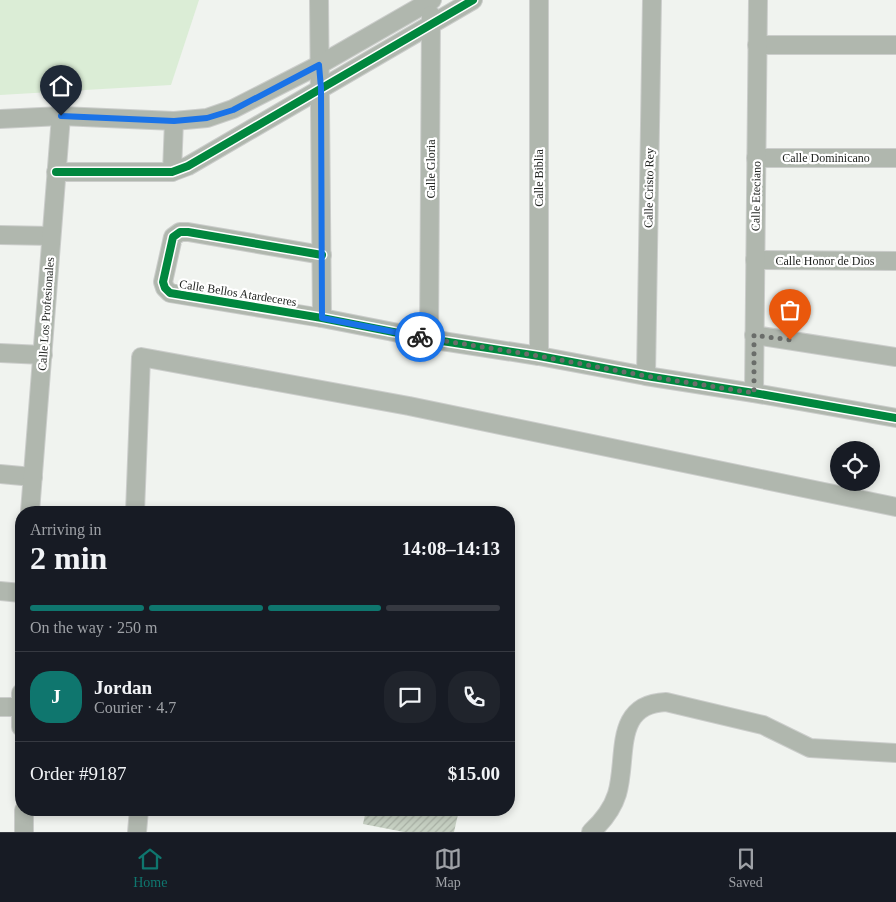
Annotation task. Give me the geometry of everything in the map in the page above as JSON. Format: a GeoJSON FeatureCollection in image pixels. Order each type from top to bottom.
{"type":"FeatureCollection","features":[{"type":"Feature","properties":{"kind":"street"},"geometry":{"type":"LineString","coordinates":[[319,0],[322,318]]}},
{"type":"Feature","properties":{"kind":"street"},"geometry":{"type":"LineString","coordinates":[[0,119],[61,116],[174,121],[207,118],[233,110],[319,65],[431,0]]}},
{"type":"Feature","properties":{"kind":"street","name":"Calle Gloria"},"geometry":{"type":"LineString","coordinates":[[430,339],[431,0]]}},
{"type":"Feature","properties":{"kind":"street"},"geometry":{"type":"LineString","coordinates":[[56,172],[172,172],[188,166],[473,0]]}},
{"type":"Feature","properties":{"kind":"street","name":"Calle Biblia"},"geometry":{"type":"LineString","coordinates":[[539,0],[539,356]]}},
{"type":"Feature","properties":{"kind":"street","name":"Calle Cristo Rey"},"geometry":{"type":"LineString","coordinates":[[646,376],[652,0]]}},
{"type":"Feature","properties":{"kind":"street","name":"Calle Eteciano"},"geometry":{"type":"LineString","coordinates":[[754,393],[758,0]]}},
{"type":"Feature","properties":{"kind":"street"},"geometry":{"type":"LineString","coordinates":[[757,45],[896,45]]}},
{"type":"Feature","properties":{"kind":"street","name":"Calle Los Profesionales"},"geometry":{"type":"LineString","coordinates":[[31,506],[61,116]]}},
{"type":"Feature","properties":{"kind":"street"},"geometry":{"type":"LineString","coordinates":[[172,172],[174,121]]}},
{"type":"Feature","properties":{"kind":"street","name":"Calle Dominicano"},"geometry":{"type":"LineString","coordinates":[[756,158],[896,158]]}},
{"type":"Feature","properties":{"kind":"street","name":"Calle Bellos Atardeceres"},"geometry":{"type":"LineString","coordinates":[[322,255],[180,232],[173,236],[163,282],[170,293],[896,418]]}},
{"type":"Feature","properties":{"kind":"street"},"geometry":{"type":"LineString","coordinates":[[0,235],[51,236]]}},
{"type":"Feature","properties":{"kind":"street","name":"Calle Honor de Dios"},"geometry":{"type":"LineString","coordinates":[[755,260],[896,261]]}},
{"type":"Feature","properties":{"kind":"street"},"geometry":{"type":"LineString","coordinates":[[754,335],[896,357]]}},
{"type":"Feature","properties":{"kind":"street"},"geometry":{"type":"LineString","coordinates":[[0,353],[43,355]]}},
{"type":"Feature","properties":{"kind":"street"},"geometry":{"type":"LineString","coordinates":[[134,506],[141,357],[409,406],[896,506]]}},
{"type":"Feature","properties":{"kind":"street"},"geometry":{"type":"LineString","coordinates":[[0,474],[33,477]]}},
{"type":"Feature","properties":{"kind":"street"},"geometry":{"type":"LineString","coordinates":[[0,592],[15,593]]}},
{"type":"Feature","properties":{"kind":"street"},"geometry":{"type":"LineString","coordinates":[[591,832],[602,822],[611,808],[617,792],[627,727],[636,713],[650,704],[666,702],[763,725],[810,748],[896,753]]}},
{"type":"Feature","properties":{"kind":"street"},"geometry":{"type":"LineString","coordinates":[[0,707],[15,707]]}},
{"type":"Feature","properties":{"kind":"street"},"geometry":{"type":"LineString","coordinates":[[24,816],[24,832]]}},
{"type":"Feature","properties":{"kind":"street"},"geometry":{"type":"LineString","coordinates":[[137,832],[138,816]]}},
{"type":"Feature","properties":{"kind":"green space"},"geometry":{"type":"Polygon","coordinates":[[[0,0],[199,0],[171,85],[0,95],[0,0]]]}},
{"type":"Feature","properties":{"kind":"building"},"geometry":{"type":"Polygon","coordinates":[[[365,816],[458,816],[454,832],[404,832],[363,824],[365,816]]]}},
{"type":"Feature","properties":{"kind":"cycle path"},"geometry":{"type":"LineString","coordinates":[[56,172],[172,172],[188,166],[473,0]]}},
{"type":"Feature","properties":{"kind":"cycle path"},"geometry":{"type":"LineString","coordinates":[[322,255],[180,232],[173,237],[163,282],[165,288],[170,293],[896,418]]}},
{"type":"Feature","properties":{"kind":"way so far"},"geometry":{"type":"LineString","coordinates":[[420,337],[754,393],[754,335],[790,340]]}},
{"type":"Feature","properties":{"kind":"route"},"geometry":{"type":"LineString","coordinates":[[61,116],[174,121],[207,118],[233,110],[319,65],[321,88],[322,318],[420,337]]}}]}
